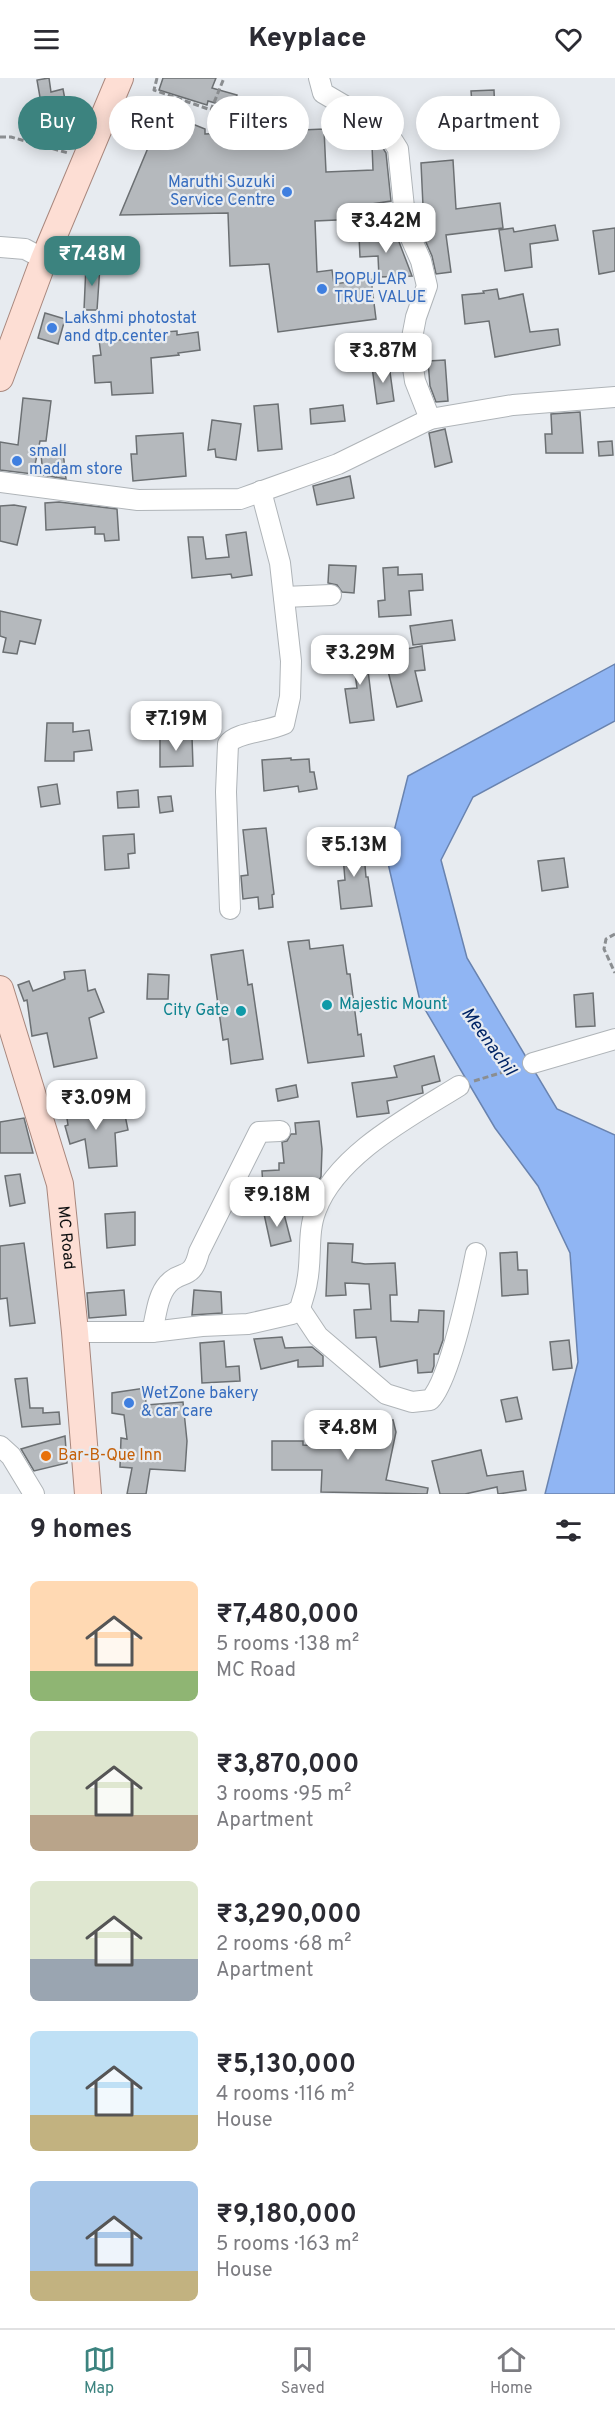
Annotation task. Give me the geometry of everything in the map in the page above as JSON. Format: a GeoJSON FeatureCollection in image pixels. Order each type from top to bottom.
{"type":"FeatureCollection","features":[{"type":"Feature","properties":{"kind":"main road"},"geometry":{"type":"LineString","coordinates":[[0,378],[44,259],[120,78]]}},
{"type":"Feature","properties":{"kind":"main road","name":"MC Road"},"geometry":{"type":"LineString","coordinates":[[0,989],[60,1184],[88,1494]]}},
{"type":"Feature","properties":{"kind":"street"},"geometry":{"type":"LineString","coordinates":[[319,78],[322,93],[386,130],[398,149],[406,227],[422,261],[427,286],[416,317],[410,348],[415,381],[430,419]]}},
{"type":"Feature","properties":{"kind":"street"},"geometry":{"type":"LineString","coordinates":[[0,247],[25,249],[44,259]]}},
{"type":"Feature","properties":{"kind":"street"},"geometry":{"type":"LineString","coordinates":[[0,482],[138,500],[240,499],[338,464],[430,419],[513,405],[615,397]]}},
{"type":"Feature","properties":{"kind":"street"},"geometry":{"type":"LineString","coordinates":[[230,909],[226,792],[228,744],[238,735],[274,729],[284,724],[288,714],[291,661],[280,563],[261,491]]}},
{"type":"Feature","properties":{"kind":"street"},"geometry":{"type":"LineString","coordinates":[[284,597],[331,595]]}},
{"type":"Feature","properties":{"kind":"street"},"geometry":{"type":"LineString","coordinates":[[533,1064],[615,1039]]}},
{"type":"Feature","properties":{"kind":"street"},"geometry":{"type":"LineString","coordinates":[[75,1332],[152,1332],[202,1326],[248,1324],[292,1314],[300,1309],[308,1281],[315,1210],[328,1185],[356,1155],[387,1132],[459,1086]]}},
{"type":"Feature","properties":{"kind":"street"},"geometry":{"type":"LineString","coordinates":[[152,1332],[162,1292],[170,1281],[188,1274],[196,1263],[198,1252],[259,1132],[280,1131]]}},
{"type":"Feature","properties":{"kind":"street"},"geometry":{"type":"LineString","coordinates":[[300,1309],[318,1336],[386,1394],[412,1402],[430,1400],[438,1388],[454,1341],[466,1302],[476,1253]]}},
{"type":"Feature","properties":{"kind":"street"},"geometry":{"type":"LineString","coordinates":[[0,1446],[11,1456],[34,1494]]}},
{"type":"Feature","properties":{"kind":"path"},"geometry":{"type":"LineString","coordinates":[[157,78],[154,90],[211,110],[225,78]]}},
{"type":"Feature","properties":{"kind":"path"},"geometry":{"type":"LineString","coordinates":[[0,136],[85,157]]}},
{"type":"Feature","properties":{"kind":"path"},"geometry":{"type":"LineString","coordinates":[[615,934],[606,939],[604,949],[615,973]]}},
{"type":"Feature","properties":{"kind":"path"},"geometry":{"type":"LineString","coordinates":[[459,1086],[533,1064]]}},
{"type":"Feature","properties":{"kind":"water","name":"Meenachil"},"geometry":{"type":"Polygon","coordinates":[[[615,664],[615,721],[473,797],[441,860],[467,958],[557,1109],[615,1135],[615,1494],[545,1494],[578,1362],[570,1253],[538,1186],[495,1128],[420,1001],[387,859],[408,776],[615,664]]]}},
{"type":"Feature","properties":{"kind":"building"},"geometry":{"type":"Polygon","coordinates":[[[49,78],[51,92],[63,89],[64,96],[40,96],[37,80],[49,78]]]}},
{"type":"Feature","properties":{"kind":"building"},"geometry":{"type":"Polygon","coordinates":[[[163,78],[216,78],[212,88],[237,95],[207,96],[207,105],[195,101],[195,96],[178,96],[159,90],[163,78]]]}},
{"type":"Feature","properties":{"kind":"building"},"geometry":{"type":"Polygon","coordinates":[[[494,90],[494,96],[471,96],[471,91],[494,90]]]}},
{"type":"Feature","properties":{"kind":"building"},"geometry":{"type":"Polygon","coordinates":[[[195,125],[205,129],[207,150],[309,150],[309,130],[321,129],[321,150],[325,150],[326,172],[373,170],[372,150],[384,150],[391,201],[359,206],[359,219],[315,221],[317,272],[332,270],[334,284],[371,279],[376,319],[278,332],[269,264],[230,266],[228,213],[120,215],[147,150],[195,150],[195,125]]]}},
{"type":"Feature","properties":{"kind":"building"},"geometry":{"type":"Polygon","coordinates":[[[453,160],[456,209],[500,203],[503,228],[446,235],[451,272],[436,274],[432,256],[418,224],[416,207],[423,206],[421,163],[453,160]]]}},
{"type":"Feature","properties":{"kind":"building"},"geometry":{"type":"Polygon","coordinates":[[[555,225],[558,240],[530,244],[532,267],[505,271],[499,230],[513,228],[514,232],[555,225]]]}},
{"type":"Feature","properties":{"kind":"building"},"geometry":{"type":"Polygon","coordinates":[[[615,228],[615,271],[599,274],[593,231],[615,228]]]}},
{"type":"Feature","properties":{"kind":"building"},"geometry":{"type":"Polygon","coordinates":[[[396,234],[412,276],[379,277],[378,256],[360,257],[359,236],[396,234]]]}},
{"type":"Feature","properties":{"kind":"building"},"geometry":{"type":"Polygon","coordinates":[[[86,265],[100,266],[97,310],[84,310],[86,265]]]}},
{"type":"Feature","properties":{"kind":"building"},"geometry":{"type":"Polygon","coordinates":[[[497,289],[499,299],[523,294],[530,332],[558,329],[560,345],[495,357],[489,321],[465,324],[462,295],[497,289]]]}},
{"type":"Feature","properties":{"kind":"building","name":"Lakshmi photostat and dtp center"},"geometry":{"type":"Polygon","coordinates":[[[45,313],[65,319],[58,344],[38,338],[45,313]]]}},
{"type":"Feature","properties":{"kind":"building"},"geometry":{"type":"Polygon","coordinates":[[[177,331],[177,335],[198,332],[200,350],[151,358],[153,393],[112,395],[111,382],[95,383],[93,356],[101,355],[99,340],[154,340],[153,333],[177,331]]]}},
{"type":"Feature","properties":{"kind":"building"},"geometry":{"type":"Polygon","coordinates":[[[445,360],[448,401],[436,402],[430,386],[428,361],[445,360]]]}},
{"type":"Feature","properties":{"kind":"building"},"geometry":{"type":"Polygon","coordinates":[[[389,365],[394,401],[377,404],[372,367],[389,365]]]}},
{"type":"Feature","properties":{"kind":"building"},"geometry":{"type":"Polygon","coordinates":[[[23,398],[51,401],[46,441],[40,441],[33,474],[0,470],[0,442],[18,445],[23,398]]]}},
{"type":"Feature","properties":{"kind":"building"},"geometry":{"type":"Polygon","coordinates":[[[278,404],[282,449],[258,451],[254,406],[278,404]]]}},
{"type":"Feature","properties":{"kind":"building"},"geometry":{"type":"Polygon","coordinates":[[[343,405],[345,421],[311,424],[310,409],[343,405]]]}},
{"type":"Feature","properties":{"kind":"building"},"geometry":{"type":"Polygon","coordinates":[[[580,412],[583,453],[546,453],[545,434],[552,434],[551,414],[580,412]]]}},
{"type":"Feature","properties":{"kind":"building"},"geometry":{"type":"Polygon","coordinates":[[[212,420],[241,424],[236,460],[216,457],[215,449],[208,450],[212,420]]]}},
{"type":"Feature","properties":{"kind":"building"},"geometry":{"type":"Polygon","coordinates":[[[445,429],[452,462],[435,467],[429,433],[445,429]]]}},
{"type":"Feature","properties":{"kind":"building"},"geometry":{"type":"Polygon","coordinates":[[[183,433],[186,476],[133,481],[131,454],[137,454],[136,436],[183,433]]]}},
{"type":"Feature","properties":{"kind":"building"},"geometry":{"type":"Polygon","coordinates":[[[612,441],[613,455],[599,456],[598,442],[612,441]]]}},
{"type":"Feature","properties":{"kind":"building"},"geometry":{"type":"Polygon","coordinates":[[[63,451],[66,479],[43,475],[41,454],[63,451]]]}},
{"type":"Feature","properties":{"kind":"building"},"geometry":{"type":"Polygon","coordinates":[[[350,476],[354,498],[317,505],[313,486],[350,476]]]}},
{"type":"Feature","properties":{"kind":"building"},"geometry":{"type":"Polygon","coordinates":[[[59,502],[117,509],[119,540],[105,541],[104,534],[95,534],[95,527],[46,530],[45,503],[59,502]]]}},
{"type":"Feature","properties":{"kind":"building"},"geometry":{"type":"Polygon","coordinates":[[[0,506],[26,507],[17,545],[0,541],[0,506]]]}},
{"type":"Feature","properties":{"kind":"building"},"geometry":{"type":"Polygon","coordinates":[[[246,532],[252,575],[232,578],[231,574],[192,578],[188,537],[203,537],[206,559],[229,557],[226,535],[246,532]]]}},
{"type":"Feature","properties":{"kind":"building"},"geometry":{"type":"Polygon","coordinates":[[[329,565],[356,566],[354,593],[342,592],[337,585],[328,583],[329,565]]]}},
{"type":"Feature","properties":{"kind":"building"},"geometry":{"type":"Polygon","coordinates":[[[398,567],[398,575],[422,574],[423,590],[409,591],[411,615],[379,617],[378,601],[385,600],[383,568],[398,567]]]}},
{"type":"Feature","properties":{"kind":"building"},"geometry":{"type":"Polygon","coordinates":[[[0,611],[41,620],[35,644],[20,641],[17,654],[3,652],[6,638],[0,636],[0,611]]]}},
{"type":"Feature","properties":{"kind":"building"},"geometry":{"type":"Polygon","coordinates":[[[452,620],[455,640],[413,645],[410,626],[452,620]]]}},
{"type":"Feature","properties":{"kind":"building"},"geometry":{"type":"Polygon","coordinates":[[[364,637],[374,720],[350,723],[345,689],[357,688],[350,639],[364,637]]]}},
{"type":"Feature","properties":{"kind":"building"},"geometry":{"type":"Polygon","coordinates":[[[422,646],[425,670],[415,671],[422,701],[397,707],[385,659],[407,657],[406,649],[422,646]]]}},
{"type":"Feature","properties":{"kind":"building"},"geometry":{"type":"Polygon","coordinates":[[[47,723],[73,723],[73,732],[89,730],[92,750],[74,752],[74,761],[45,761],[47,723]]]}},
{"type":"Feature","properties":{"kind":"building"},"geometry":{"type":"Polygon","coordinates":[[[192,737],[193,766],[160,767],[160,738],[192,737]]]}},
{"type":"Feature","properties":{"kind":"building"},"geometry":{"type":"Polygon","coordinates":[[[291,758],[291,760],[309,759],[310,772],[314,772],[317,789],[299,792],[298,786],[264,791],[262,760],[291,758]]]}},
{"type":"Feature","properties":{"kind":"building"},"geometry":{"type":"Polygon","coordinates":[[[57,784],[60,804],[41,807],[38,787],[57,784]]]}},
{"type":"Feature","properties":{"kind":"building"},"geometry":{"type":"Polygon","coordinates":[[[138,790],[139,807],[118,808],[117,792],[138,790]]]}},
{"type":"Feature","properties":{"kind":"building"},"geometry":{"type":"Polygon","coordinates":[[[171,796],[173,811],[160,813],[158,797],[171,796]]]}},
{"type":"Feature","properties":{"kind":"building"},"geometry":{"type":"Polygon","coordinates":[[[266,828],[274,894],[272,895],[273,907],[259,909],[258,897],[243,899],[241,876],[248,875],[243,830],[266,828]]]}},
{"type":"Feature","properties":{"kind":"building"},"geometry":{"type":"Polygon","coordinates":[[[134,834],[135,853],[128,854],[129,868],[105,870],[103,836],[134,834]]]}},
{"type":"Feature","properties":{"kind":"building"},"geometry":{"type":"Polygon","coordinates":[[[363,842],[366,877],[368,877],[372,906],[341,909],[338,881],[345,880],[342,844],[363,842]]]}},
{"type":"Feature","properties":{"kind":"building"},"geometry":{"type":"Polygon","coordinates":[[[564,858],[568,887],[542,891],[538,861],[564,858]]]}},
{"type":"Feature","properties":{"kind":"building","name":"Majestic Mount"},"geometry":{"type":"Polygon","coordinates":[[[309,940],[310,949],[343,945],[347,974],[350,974],[358,1035],[361,1034],[364,1056],[308,1063],[288,942],[309,940]]]}},
{"type":"Feature","properties":{"kind":"building","name":"City Gate"},"geometry":{"type":"Polygon","coordinates":[[[243,950],[248,985],[252,984],[263,1059],[231,1064],[228,1039],[223,1040],[211,955],[243,950]]]}},
{"type":"Feature","properties":{"kind":"building"},"geometry":{"type":"Polygon","coordinates":[[[85,970],[88,991],[95,989],[104,1012],[89,1018],[97,1058],[54,1067],[47,1033],[32,1036],[27,1000],[24,1001],[18,985],[29,981],[33,991],[65,979],[64,972],[85,970]]]}},
{"type":"Feature","properties":{"kind":"building"},"geometry":{"type":"Polygon","coordinates":[[[148,974],[169,975],[168,999],[147,999],[148,974]]]}},
{"type":"Feature","properties":{"kind":"building"},"geometry":{"type":"Polygon","coordinates":[[[593,993],[595,1026],[576,1027],[574,995],[593,993]]]}},
{"type":"Feature","properties":{"kind":"building"},"geometry":{"type":"Polygon","coordinates":[[[434,1056],[440,1081],[422,1086],[423,1093],[387,1101],[389,1113],[357,1117],[352,1083],[397,1077],[394,1066],[434,1056]]]}},
{"type":"Feature","properties":{"kind":"building"},"geometry":{"type":"Polygon","coordinates":[[[296,1085],[298,1097],[278,1101],[276,1089],[296,1085]]]}},
{"type":"Feature","properties":{"kind":"building"},"geometry":{"type":"Polygon","coordinates":[[[110,1099],[114,1117],[125,1115],[128,1130],[115,1133],[117,1166],[89,1168],[85,1139],[70,1144],[65,1126],[68,1125],[65,1106],[110,1099]]]}},
{"type":"Feature","properties":{"kind":"building"},"geometry":{"type":"Polygon","coordinates":[[[24,1118],[33,1153],[0,1153],[0,1122],[24,1118]]]}},
{"type":"Feature","properties":{"kind":"building"},"geometry":{"type":"Polygon","coordinates":[[[319,1121],[322,1149],[321,1177],[314,1188],[263,1187],[262,1171],[279,1170],[279,1163],[284,1163],[282,1142],[287,1141],[291,1134],[296,1134],[295,1123],[319,1121]]]}},
{"type":"Feature","properties":{"kind":"building"},"geometry":{"type":"Polygon","coordinates":[[[20,1174],[25,1203],[10,1206],[5,1176],[20,1174]]]}},
{"type":"Feature","properties":{"kind":"building"},"geometry":{"type":"Polygon","coordinates":[[[283,1210],[291,1241],[271,1246],[264,1214],[283,1210]]]}},
{"type":"Feature","properties":{"kind":"building"},"geometry":{"type":"Polygon","coordinates":[[[135,1212],[135,1245],[107,1248],[105,1214],[135,1212]]]}},
{"type":"Feature","properties":{"kind":"building"},"geometry":{"type":"Polygon","coordinates":[[[24,1243],[35,1323],[10,1326],[7,1298],[0,1299],[0,1246],[24,1243]]]}},
{"type":"Feature","properties":{"kind":"building"},"geometry":{"type":"Polygon","coordinates":[[[328,1243],[353,1244],[352,1262],[395,1263],[397,1295],[390,1295],[391,1321],[418,1322],[419,1310],[444,1311],[443,1340],[438,1354],[434,1354],[432,1372],[418,1373],[417,1360],[380,1367],[376,1337],[356,1338],[354,1310],[371,1309],[369,1284],[345,1283],[346,1295],[326,1296],[328,1243]]]}},
{"type":"Feature","properties":{"kind":"building"},"geometry":{"type":"Polygon","coordinates":[[[517,1252],[518,1270],[527,1270],[528,1294],[502,1296],[500,1253],[517,1252]]]}},
{"type":"Feature","properties":{"kind":"building"},"geometry":{"type":"Polygon","coordinates":[[[124,1290],[126,1315],[89,1318],[87,1293],[124,1290]]]}},
{"type":"Feature","properties":{"kind":"building"},"geometry":{"type":"Polygon","coordinates":[[[194,1290],[221,1292],[222,1313],[192,1315],[194,1290]]]}},
{"type":"Feature","properties":{"kind":"building"},"geometry":{"type":"Polygon","coordinates":[[[282,1337],[285,1348],[312,1347],[323,1356],[323,1366],[298,1367],[298,1360],[261,1369],[254,1339],[282,1337]]]}},
{"type":"Feature","properties":{"kind":"building"},"geometry":{"type":"Polygon","coordinates":[[[569,1340],[572,1368],[553,1370],[550,1342],[569,1340]]]}},
{"type":"Feature","properties":{"kind":"building"},"geometry":{"type":"Polygon","coordinates":[[[224,1341],[226,1367],[239,1366],[240,1381],[202,1383],[200,1343],[224,1341]]]}},
{"type":"Feature","properties":{"kind":"building"},"geometry":{"type":"Polygon","coordinates":[[[27,1378],[30,1408],[43,1408],[43,1413],[59,1412],[60,1424],[22,1427],[15,1379],[27,1378]]]}},
{"type":"Feature","properties":{"kind":"building"},"geometry":{"type":"Polygon","coordinates":[[[145,1388],[146,1405],[183,1402],[187,1441],[185,1471],[150,1469],[146,1494],[127,1494],[132,1468],[120,1467],[121,1438],[127,1439],[124,1415],[112,1413],[112,1393],[145,1388]]]}},
{"type":"Feature","properties":{"kind":"building"},"geometry":{"type":"Polygon","coordinates":[[[517,1397],[522,1419],[506,1422],[501,1400],[517,1397]]]}},
{"type":"Feature","properties":{"kind":"building"},"geometry":{"type":"Polygon","coordinates":[[[352,1420],[374,1424],[393,1420],[396,1432],[386,1480],[428,1488],[427,1494],[321,1492],[322,1470],[272,1470],[272,1441],[303,1441],[303,1445],[346,1447],[352,1420]]]}},
{"type":"Feature","properties":{"kind":"building","name":"Bar-B-Que Inn"},"geometry":{"type":"Polygon","coordinates":[[[65,1436],[67,1463],[34,1471],[21,1449],[65,1436]]]}},
{"type":"Feature","properties":{"kind":"building"},"geometry":{"type":"Polygon","coordinates":[[[481,1450],[487,1476],[523,1471],[526,1490],[498,1494],[497,1487],[465,1494],[440,1494],[432,1461],[481,1450]]]}},
{"type":"Feature","properties":{"kind":"place","name":"Maruthi Suzuki Service Centre"},"geometry":{"type":"Point","coordinates":[287,192]}},
{"type":"Feature","properties":{"kind":"place","name":"POPULAR TRUE VALUE"},"geometry":{"type":"Point","coordinates":[322,289]}},
{"type":"Feature","properties":{"kind":"place","name":"Lakshmi photostat and dtp center"},"geometry":{"type":"Point","coordinates":[52,328]}},
{"type":"Feature","properties":{"kind":"place","name":"small madam store"},"geometry":{"type":"Point","coordinates":[17,461]}},
{"type":"Feature","properties":{"kind":"place","name":"Majestic Mount"},"geometry":{"type":"Point","coordinates":[327,1005]}},
{"type":"Feature","properties":{"kind":"place","name":"City Gate"},"geometry":{"type":"Point","coordinates":[241,1011]}},
{"type":"Feature","properties":{"kind":"place","name":"WetZone bakery & car care"},"geometry":{"type":"Point","coordinates":[129,1403]}},
{"type":"Feature","properties":{"kind":"place","name":"Bar-B-Que Inn"},"geometry":{"type":"Point","coordinates":[46,1456]}}]}
